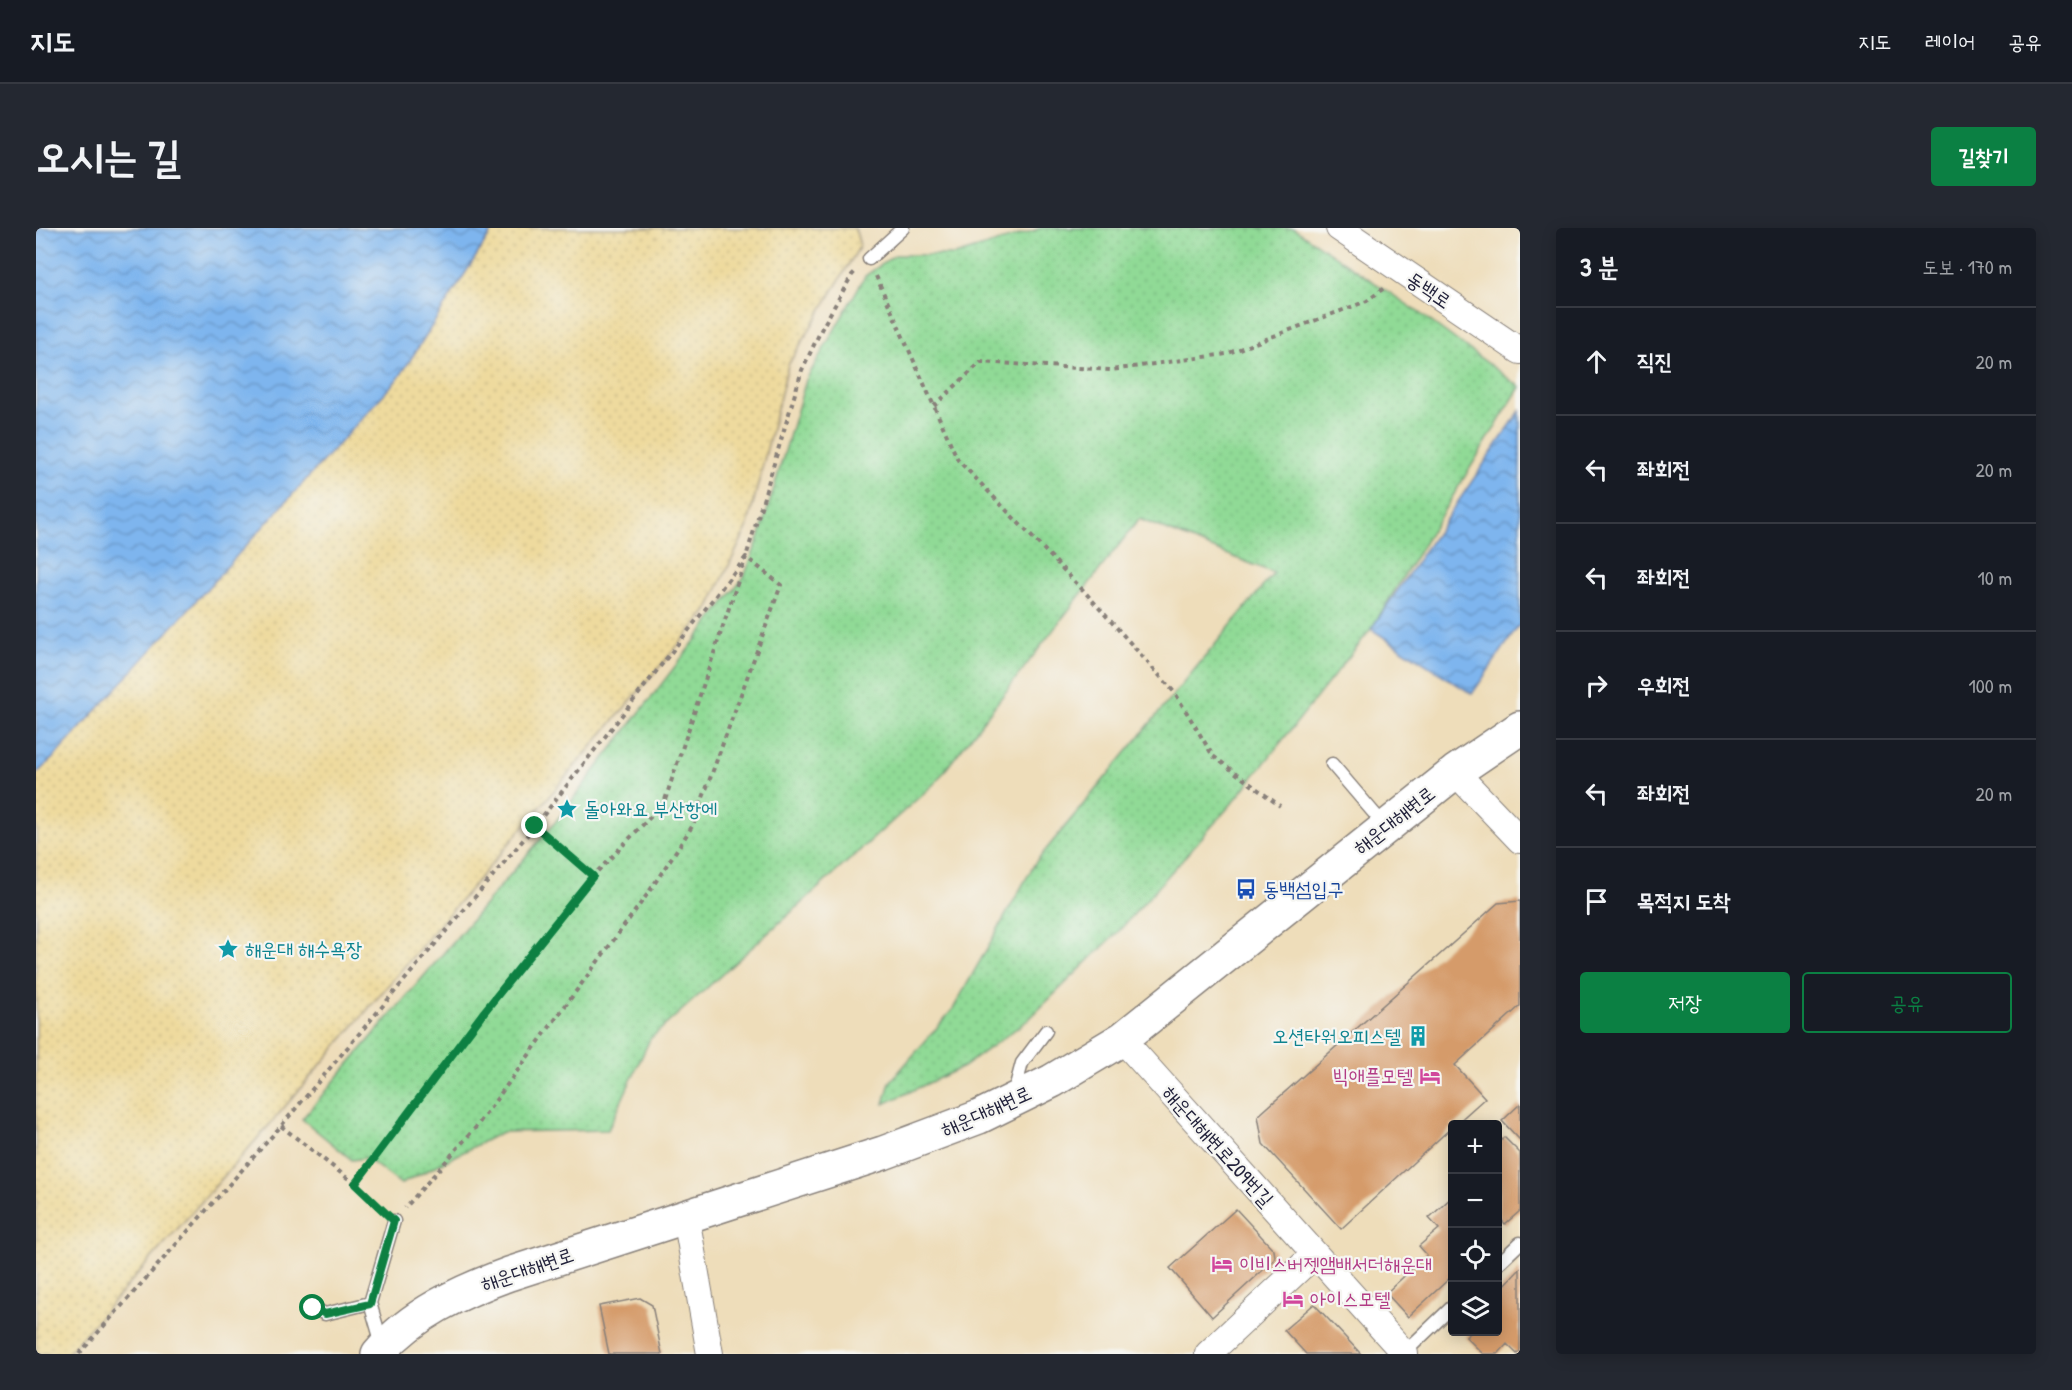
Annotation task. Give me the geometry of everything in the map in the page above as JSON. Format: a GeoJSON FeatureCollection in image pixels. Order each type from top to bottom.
{"type":"FeatureCollection","features":[{"type":"Feature","properties":{"kind":"main road","name":"해운대해변로"},"geometry":{"type":"LineString","coordinates":[[381,1351],[414,1322],[471,1288],[883,1154],[979,1117],[1052,1082],[1122,1039],[1455,772],[1520,728]]}},
{"type":"Feature","properties":{"kind":"street","name":"동백로"},"geometry":{"type":"LineString","coordinates":[[1339,228],[1520,351]]}},
{"type":"Feature","properties":{"kind":"street"},"geometry":{"type":"LineString","coordinates":[[1455,772],[1520,840]]}},
{"type":"Feature","properties":{"kind":"street","name":"해운대해변로209번길"},"geometry":{"type":"LineString","coordinates":[[1122,1039],[1405,1354]]}},
{"type":"Feature","properties":{"kind":"street"},"geometry":{"type":"LineString","coordinates":[[686,1217],[710,1354]]}},
{"type":"Feature","properties":{"kind":"street"},"geometry":{"type":"LineString","coordinates":[[1208,1354],[1315,1254]]}},
{"type":"Feature","properties":{"kind":"lane"},"geometry":{"type":"LineString","coordinates":[[869,259],[903,228]]}},
{"type":"Feature","properties":{"kind":"lane"},"geometry":{"type":"LineString","coordinates":[[1332,764],[1385,827]]}},
{"type":"Feature","properties":{"kind":"lane"},"geometry":{"type":"LineString","coordinates":[[1012,1101],[1022,1063],[1046,1031]]}},
{"type":"Feature","properties":{"kind":"lane"},"geometry":{"type":"LineString","coordinates":[[381,1351],[370,1304],[394,1221]]}},
{"type":"Feature","properties":{"kind":"lane"},"geometry":{"type":"LineString","coordinates":[[1502,1259],[1520,1243]]}},
{"type":"Feature","properties":{"kind":"lane"},"geometry":{"type":"LineString","coordinates":[[313,1308],[325,1314],[370,1304]]}},
{"type":"Feature","properties":{"kind":"lane"},"geometry":{"type":"LineString","coordinates":[[1405,1354],[1448,1311]]}},
{"type":"Feature","properties":{"kind":"path"},"geometry":{"type":"LineString","coordinates":[[355,1184],[484,1012],[593,876],[664,803],[746,557],[802,370],[822,328],[852,275],[869,259],[958,460],[1083,590],[1175,693],[1213,756],[1280,806]]}},
{"type":"Feature","properties":{"kind":"path"},"geometry":{"type":"LineString","coordinates":[[934,406],[981,362],[1111,370],[1226,354],[1367,301],[1404,273]]}},
{"type":"Feature","properties":{"kind":"path"},"geometry":{"type":"LineString","coordinates":[[79,1354],[281,1126],[535,826],[746,557]]}},
{"type":"Feature","properties":{"kind":"path"},"geometry":{"type":"LineString","coordinates":[[281,1126],[355,1184],[394,1221],[476,1127],[648,892],[693,825],[781,585],[746,557]]}},
{"type":"Feature","properties":{"kind":"path"},"geometry":{"type":"LineString","coordinates":[[535,826],[593,876]]}},
{"type":"Feature","properties":{"kind":"sand","name":"해운대 해수욕장"},"geometry":{"type":"Polygon","coordinates":[[[494,228],[855,228],[860,246],[788,365],[747,528],[707,611],[271,1123],[67,1354],[36,1354],[36,774],[54,757],[400,376],[494,228]]]}},
{"type":"Feature","properties":{"kind":"green space"},"geometry":{"type":"Polygon","coordinates":[[[1042,228],[1293,228],[1414,309],[1520,387],[1371,629],[1235,800],[1118,932],[1028,1020],[963,1067],[884,1104],[890,1082],[953,1009],[1035,863],[1274,573],[1139,519],[936,782],[650,1039],[608,1130],[502,1132],[401,1184],[366,1158],[352,1160],[302,1119],[556,821],[744,577],[760,535],[806,380],[865,276],[895,255],[955,255],[1042,228]]]}},
{"type":"Feature","properties":{"kind":"water"},"geometry":{"type":"Polygon","coordinates":[[[36,228],[494,228],[400,376],[54,757],[36,774],[36,228]]]}},
{"type":"Feature","properties":{"kind":"water"},"geometry":{"type":"Polygon","coordinates":[[[1520,411],[1520,624],[1472,694],[1371,629],[1520,411]]]}},
{"type":"Feature","properties":{"kind":"building","name":"오션타워오피스텔"},"geometry":{"type":"Polygon","coordinates":[[[1520,901],[1520,1006],[1455,1065],[1485,1098],[1460,1120],[1448,1120],[1448,1131],[1341,1229],[1263,1144],[1258,1116],[1498,903],[1520,901]]]}},
{"type":"Feature","properties":{"kind":"building"},"geometry":{"type":"Polygon","coordinates":[[[1520,1104],[1520,1140],[1502,1121],[1520,1104]]]}},
{"type":"Feature","properties":{"kind":"building"},"geometry":{"type":"Polygon","coordinates":[[[1504,1137],[1520,1153],[1520,1211],[1505,1224],[1502,1221],[1502,1139],[1504,1137]]]}},
{"type":"Feature","properties":{"kind":"building"},"geometry":{"type":"Polygon","coordinates":[[[1448,1201],[1448,1280],[1408,1317],[1386,1293],[1427,1255],[1419,1246],[1439,1229],[1429,1218],[1448,1201]]]}},
{"type":"Feature","properties":{"kind":"building","name":"이비스버젯앰배서더해운대"},"geometry":{"type":"Polygon","coordinates":[[[1236,1209],[1274,1250],[1275,1257],[1212,1317],[1170,1268],[1236,1209]]]}},
{"type":"Feature","properties":{"kind":"building"},"geometry":{"type":"Polygon","coordinates":[[[1520,1269],[1520,1351],[1517,1354],[1507,1344],[1498,1354],[1483,1354],[1466,1337],[1502,1336],[1502,1288],[1520,1269]]]}},
{"type":"Feature","properties":{"kind":"building"},"geometry":{"type":"Polygon","coordinates":[[[640,1298],[652,1305],[662,1354],[609,1354],[599,1306],[640,1298]]]}},
{"type":"Feature","properties":{"kind":"building"},"geometry":{"type":"Polygon","coordinates":[[[1314,1304],[1361,1354],[1306,1354],[1284,1330],[1314,1304]]]}},
{"type":"Feature","properties":{"kind":"place","name":"돌아와요 부산항에"},"geometry":{"type":"Point","coordinates":[567,809]}},
{"type":"Feature","properties":{"kind":"place","name":"동백섬입구"},"geometry":{"type":"Point","coordinates":[1246,889]}},
{"type":"Feature","properties":{"kind":"place","name":"해운대 해수욕장"},"geometry":{"type":"Point","coordinates":[228,949]}},
{"type":"Feature","properties":{"kind":"place","name":"오션타워오피스텔"},"geometry":{"type":"Point","coordinates":[1418,1036]}},
{"type":"Feature","properties":{"kind":"place","name":"빅애플모텔"},"geometry":{"type":"Point","coordinates":[1430,1076]}},
{"type":"Feature","properties":{"kind":"place","name":"이비스버젯앰배서더해운대"},"geometry":{"type":"Point","coordinates":[1222,1264]}},
{"type":"Feature","properties":{"kind":"place","name":"아이스모텔"},"geometry":{"type":"Point","coordinates":[1293,1299]}},
{"type":"Feature","properties":{"kind":"route"},"geometry":{"type":"LineString","coordinates":[[313,1308],[325,1314],[370,1304],[394,1221],[355,1184],[484,1012],[593,876],[535,826]]}}]}
